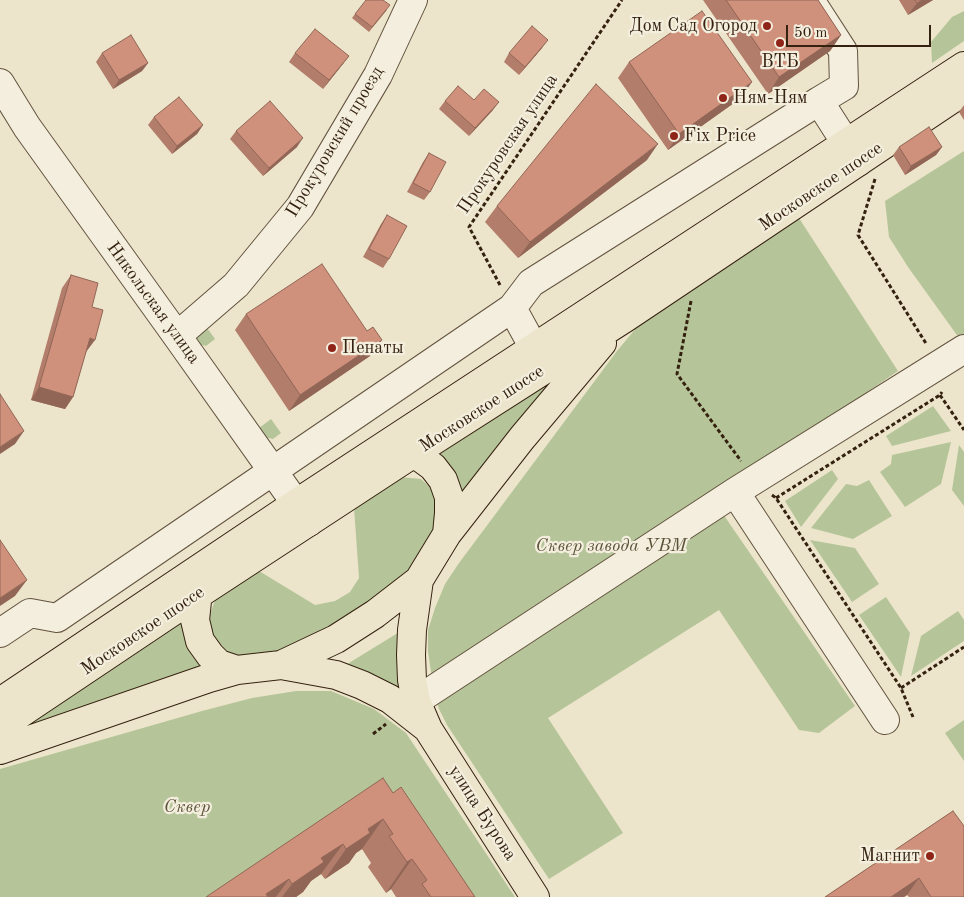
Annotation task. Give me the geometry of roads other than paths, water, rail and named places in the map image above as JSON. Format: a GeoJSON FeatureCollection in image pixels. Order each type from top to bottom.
{"type":"FeatureCollection","features":[{"type":"Feature","properties":{"kind":"main road","name":"Московское шоссе"},"geometry":{"type":"LineString","coordinates":[[0,727],[197,595],[389,444],[534,348],[860,161],[964,66]]}},
{"type":"Feature","properties":{"kind":"main road","name":"Московское шоссе"},"geometry":{"type":"LineString","coordinates":[[0,702],[202,566],[414,453],[625,318],[964,91]]}},
{"type":"Feature","properties":{"kind":"main road"},"geometry":{"type":"LineString","coordinates":[[281,665],[336,639],[375,614],[419,580],[447,534],[522,438],[625,318]]}},
{"type":"Feature","properties":{"kind":"main road"},"geometry":{"type":"LineString","coordinates":[[389,444],[414,453],[433,467],[443,480],[449,497],[447,534]]}},
{"type":"Feature","properties":{"kind":"main road"},"geometry":{"type":"LineString","coordinates":[[202,566],[194,620],[200,641],[210,655],[220,664],[237,670]]}},
{"type":"Feature","properties":{"kind":"main road"},"geometry":{"type":"LineString","coordinates":[[419,580],[411,655],[412,680],[416,701],[428,729]]}},
{"type":"Feature","properties":{"kind":"main road"},"geometry":{"type":"LineString","coordinates":[[0,750],[209,678],[237,670],[281,665],[336,675],[362,685],[390,699],[428,729]]}},
{"type":"Feature","properties":{"kind":"main road","name":"улица Бурова"},"geometry":{"type":"LineString","coordinates":[[428,729],[536,897]]}},
{"type":"Feature","properties":{"kind":"street","name":"Прокуровский проезд"},"geometry":{"type":"LineString","coordinates":[[177,336],[236,285],[300,207],[378,75],[413,0]]}},
{"type":"Feature","properties":{"kind":"street"},"geometry":{"type":"LineString","coordinates":[[0,633],[30,613],[57,618],[512,308],[531,283],[844,86],[843,51],[810,0]]}},
{"type":"Feature","properties":{"kind":"street","name":"Никольская улица"},"geometry":{"type":"LineString","coordinates":[[0,83],[26,127],[303,513]]}},
{"type":"Feature","properties":{"kind":"street"},"geometry":{"type":"LineString","coordinates":[[819,101],[860,161]]}},
{"type":"Feature","properties":{"kind":"street"},"geometry":{"type":"LineString","coordinates":[[512,308],[534,348]]}},
{"type":"Feature","properties":{"kind":"street"},"geometry":{"type":"LineString","coordinates":[[416,701],[745,486],[964,349]]}},
{"type":"Feature","properties":{"kind":"street"},"geometry":{"type":"LineString","coordinates":[[745,486],[885,720]]}},
{"type":"Feature","properties":{"kind":"street"},"geometry":{"type":"LineString","coordinates":[[57,618],[76,651]]}},
{"type":"Feature","properties":{"kind":"place","name":"Дом Сад Огород"},"geometry":{"type":"Point","coordinates":[767,26]}},
{"type":"Feature","properties":{"kind":"place","name":"ВТБ"},"geometry":{"type":"Point","coordinates":[780,43]}},
{"type":"Feature","properties":{"kind":"place","name":"Ням-Ням"},"geometry":{"type":"Point","coordinates":[723,98]}},
{"type":"Feature","properties":{"kind":"place","name":"Fix Price"},"geometry":{"type":"Point","coordinates":[674,136]}},
{"type":"Feature","properties":{"kind":"place","name":"Пенаты"},"geometry":{"type":"Point","coordinates":[332,348]}},
{"type":"Feature","properties":{"kind":"place","name":"Магнит"},"geometry":{"type":"Point","coordinates":[930,856]}},
{"type":"Feature","properties":{"kind":"park label","name":"Сквер завода УВМ"},"geometry":{"type":"Point","coordinates":[611,546]}},
{"type":"Feature","properties":{"kind":"park label","name":"Сквер"},"geometry":{"type":"Point","coordinates":[187,807]}}]}
